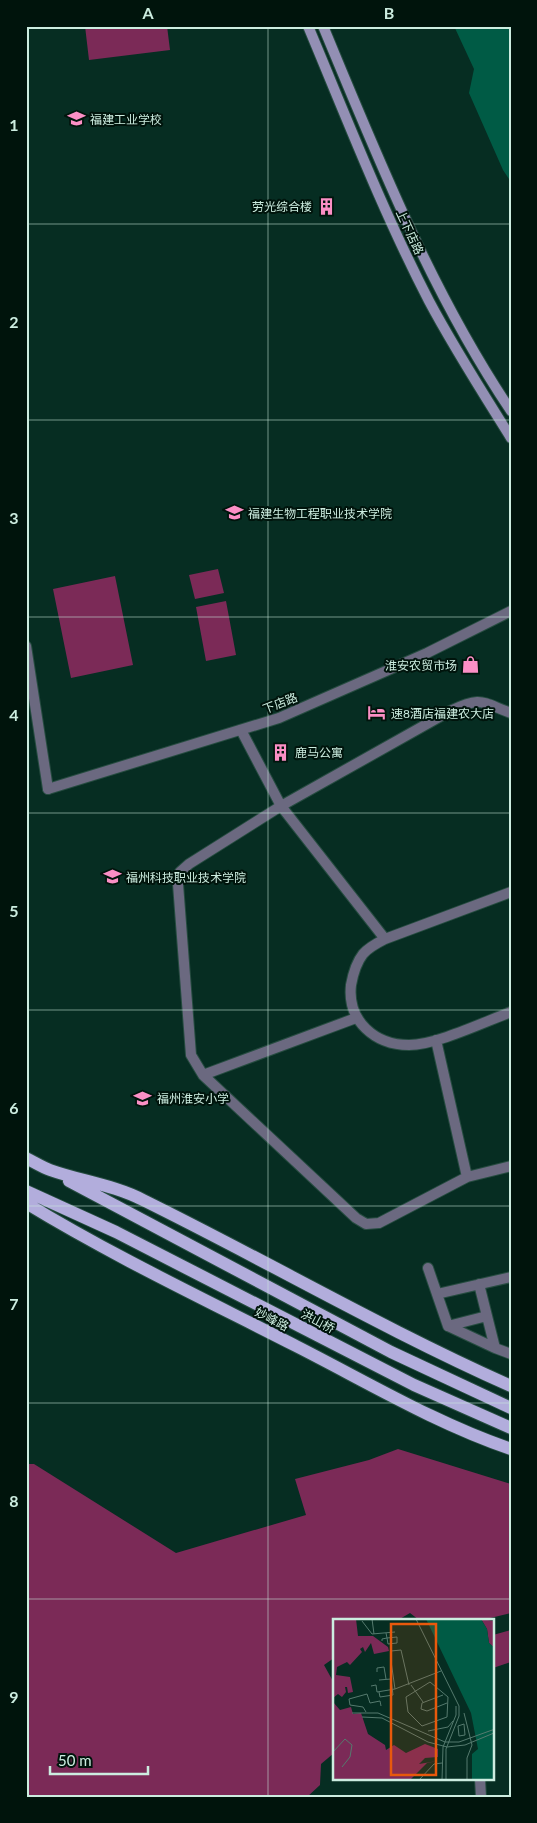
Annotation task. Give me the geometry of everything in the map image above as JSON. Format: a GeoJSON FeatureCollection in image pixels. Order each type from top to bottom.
{"type":"FeatureCollection","features":[{"type":"Feature","properties":{"kind":"main road","name":"上下店路"},"geometry":{"type":"LineString","coordinates":[[308,26],[360,151],[409,259],[451,340],[511,438]]}},
{"type":"Feature","properties":{"kind":"main road","name":"上下店路"},"geometry":{"type":"LineString","coordinates":[[323,26],[367,134],[446,304],[511,412]]}},
{"type":"Feature","properties":{"kind":"main road"},"geometry":{"type":"LineString","coordinates":[[26,1158],[391,1352],[511,1408]]}},
{"type":"Feature","properties":{"kind":"main road"},"geometry":{"type":"LineString","coordinates":[[49,1170],[109,1187],[141,1199],[409,1338],[511,1386]]}},
{"type":"Feature","properties":{"kind":"main road","name":"洪山桥"},"geometry":{"type":"LineString","coordinates":[[26,1191],[116,1232],[414,1385],[511,1428]]}},
{"type":"Feature","properties":{"kind":"main road","name":"妙峰路"},"geometry":{"type":"LineString","coordinates":[[26,1202],[103,1247],[413,1408],[511,1449]]}},
{"type":"Feature","properties":{"kind":"street","name":"下店路"},"geometry":{"type":"LineString","coordinates":[[26,646],[48,789],[241,730],[297,710],[427,652],[511,611]]}},
{"type":"Feature","properties":{"kind":"street"},"geometry":{"type":"LineString","coordinates":[[511,713],[492,704],[483,702],[468,703],[280,806],[188,864],[180,872],[178,884],[191,1055],[203,1074],[356,1218],[366,1224],[379,1223],[467,1177],[511,1166]]}},
{"type":"Feature","properties":{"kind":"street"},"geometry":{"type":"LineString","coordinates":[[241,730],[280,806],[385,939]]}},
{"type":"Feature","properties":{"kind":"street"},"geometry":{"type":"LineString","coordinates":[[511,892],[385,939],[364,952],[357,963],[350,991],[356,1018],[374,1037],[410,1045],[436,1040],[511,1012]]}},
{"type":"Feature","properties":{"kind":"street"},"geometry":{"type":"LineString","coordinates":[[203,1074],[356,1018]]}},
{"type":"Feature","properties":{"kind":"street"},"geometry":{"type":"LineString","coordinates":[[436,1040],[467,1177]]}},
{"type":"Feature","properties":{"kind":"street"},"geometry":{"type":"LineString","coordinates":[[428,1268],[448,1326],[511,1354]]}},
{"type":"Feature","properties":{"kind":"street"},"geometry":{"type":"LineString","coordinates":[[437,1294],[511,1278]]}},
{"type":"Feature","properties":{"kind":"street"},"geometry":{"type":"LineString","coordinates":[[479,1284],[495,1348]]}},
{"type":"Feature","properties":{"kind":"street"},"geometry":{"type":"LineString","coordinates":[[448,1326],[487,1316]]}},
{"type":"Feature","properties":{"kind":"street"},"geometry":{"type":"LineString","coordinates":[[480,1780],[481,1797]]}},
{"type":"Feature","properties":{"kind":"shaded area"},"geometry":{"type":"Polygon","coordinates":[[[85,26],[167,26],[170,50],[89,60],[85,26]]]}},
{"type":"Feature","properties":{"kind":"shaded area"},"geometry":{"type":"Polygon","coordinates":[[[454,26],[511,26],[511,182],[503,170],[469,93],[474,69],[454,26]]]}},
{"type":"Feature","properties":{"kind":"shaded area"},"geometry":{"type":"Polygon","coordinates":[[[218,569],[224,593],[195,599],[189,575],[218,569]]]}},
{"type":"Feature","properties":{"kind":"shaded area"},"geometry":{"type":"Polygon","coordinates":[[[115,576],[133,665],[71,678],[53,589],[115,576]]]}},
{"type":"Feature","properties":{"kind":"shaded area"},"geometry":{"type":"Polygon","coordinates":[[[226,601],[236,655],[206,661],[196,607],[226,601]]]}},
{"type":"Feature","properties":{"kind":"shaded area"},"geometry":{"type":"Polygon","coordinates":[[[398,1449],[511,1484],[511,1613],[486,1619],[418,1619],[410,1613],[400,1619],[333,1619],[333,1659],[324,1665],[333,1681],[333,1754],[321,1764],[320,1785],[307,1797],[26,1797],[26,1464],[34,1464],[176,1553],[306,1515],[295,1479],[369,1460],[398,1449]]]}},
{"type":"Feature","properties":{"kind":"shaded area"},"geometry":{"type":"Polygon","coordinates":[[[511,1630],[511,1662],[494,1668],[494,1635],[511,1630]]]}},
{"type":"Feature","properties":{"kind":"place","name":"福建工业学校"},"geometry":{"type":"Point","coordinates":[76,119]}},
{"type":"Feature","properties":{"kind":"place","name":"劳光综合楼"},"geometry":{"type":"Point","coordinates":[326,206]}},
{"type":"Feature","properties":{"kind":"place","name":"福建生物工程职业技术学院"},"geometry":{"type":"Point","coordinates":[234,513]}},
{"type":"Feature","properties":{"kind":"place","name":"淮安农贸市场"},"geometry":{"type":"Point","coordinates":[471,665]}},
{"type":"Feature","properties":{"kind":"place","name":"速8酒店福建农大店"},"geometry":{"type":"Point","coordinates":[377,713]}},
{"type":"Feature","properties":{"kind":"place","name":"鹿马公寓"},"geometry":{"type":"Point","coordinates":[281,752]}},
{"type":"Feature","properties":{"kind":"place","name":"福州科技职业技术学院"},"geometry":{"type":"Point","coordinates":[112,877]}},
{"type":"Feature","properties":{"kind":"place","name":"福州淮安小学"},"geometry":{"type":"Point","coordinates":[143,1098]}}]}
